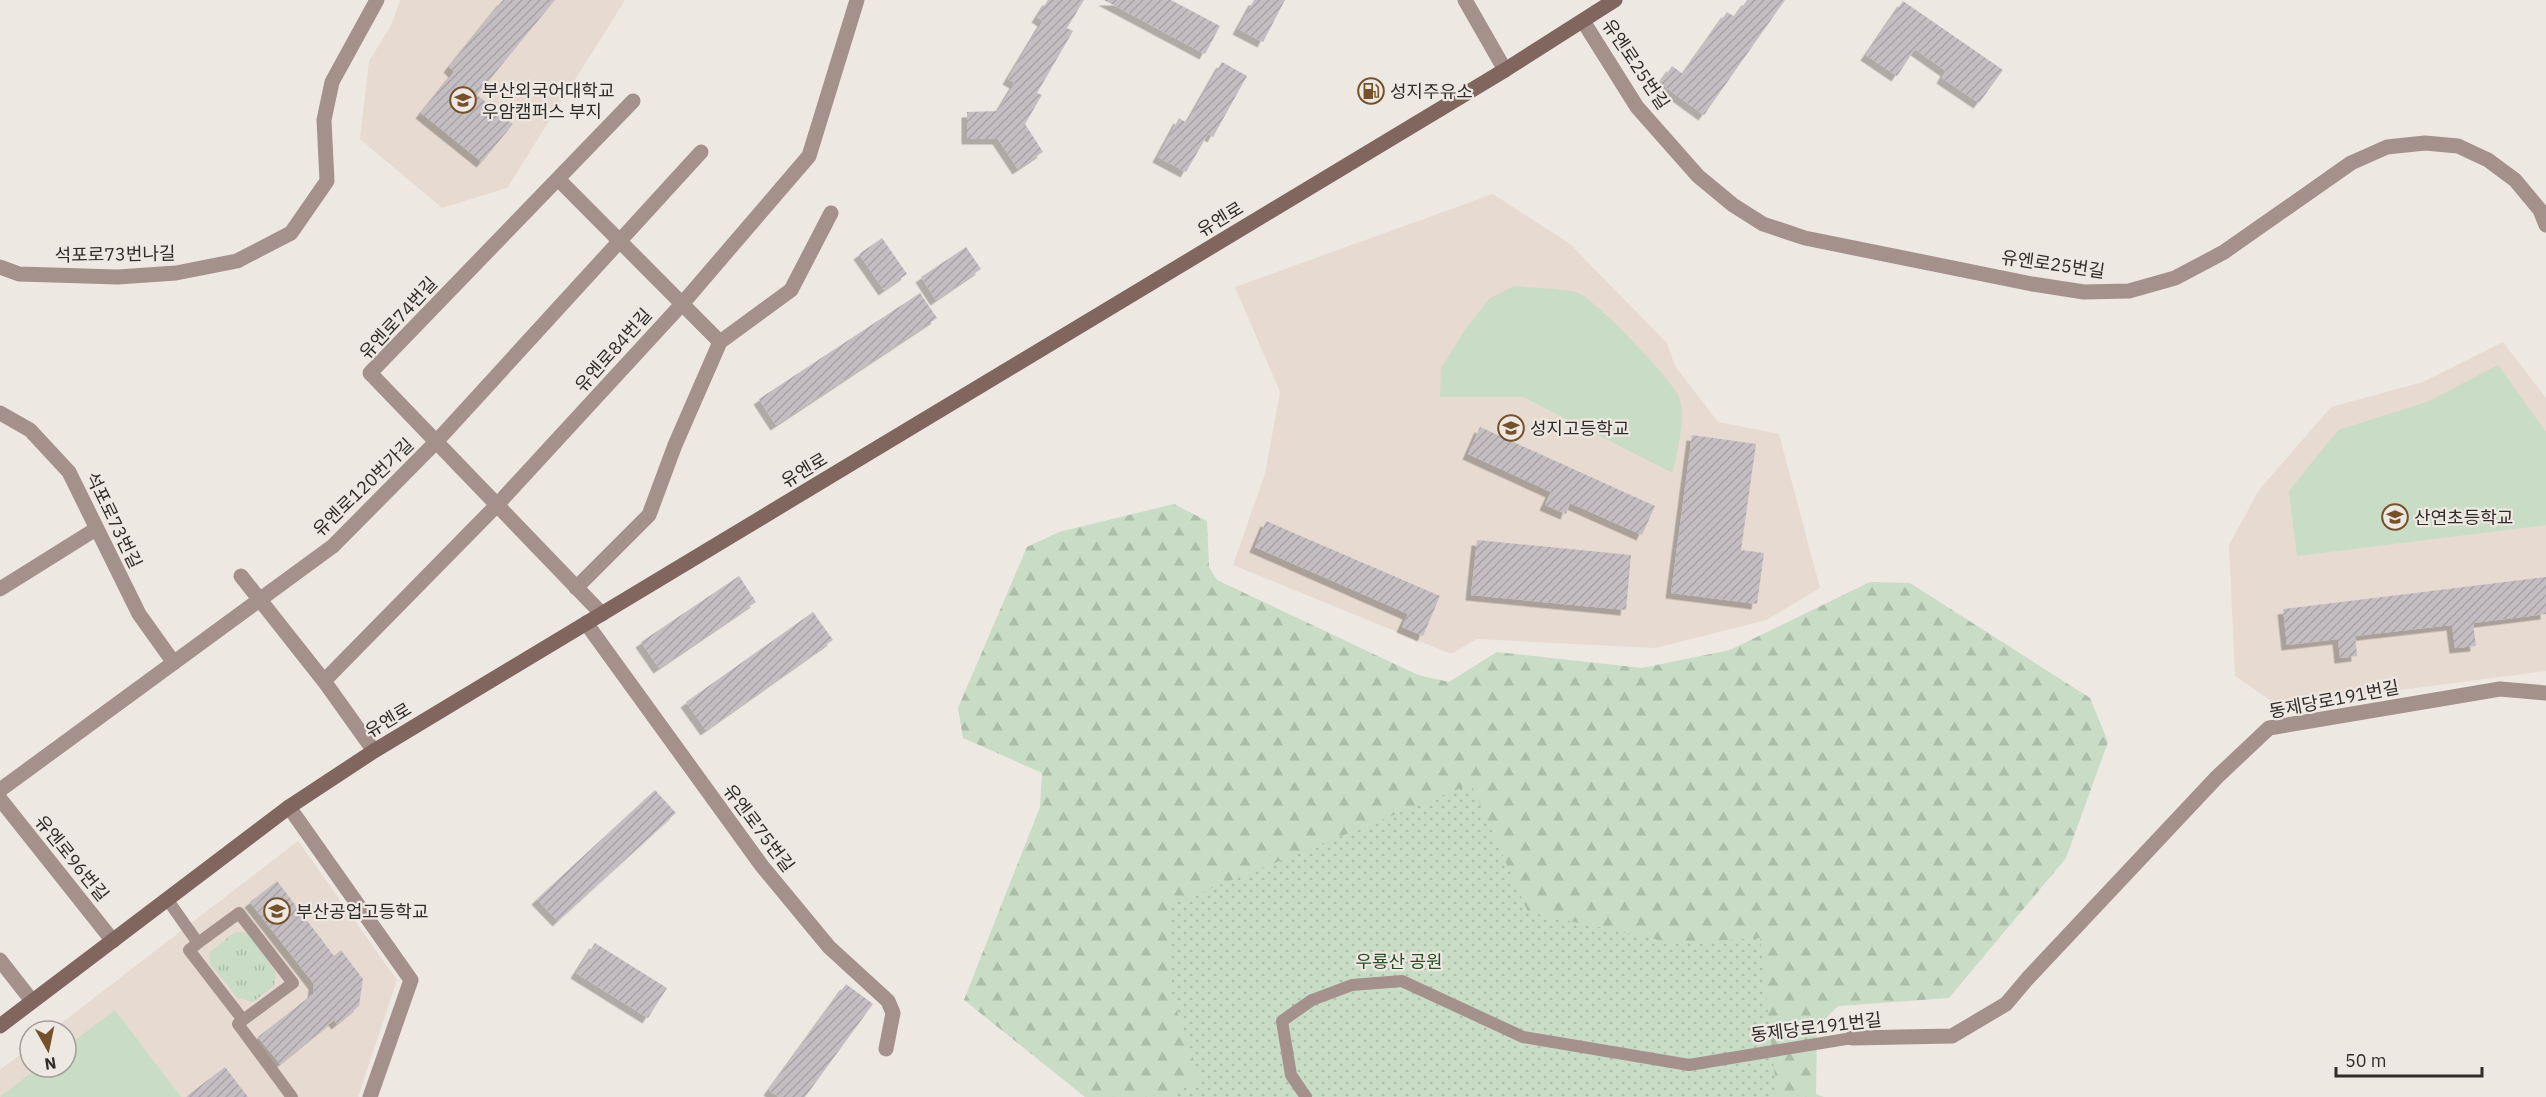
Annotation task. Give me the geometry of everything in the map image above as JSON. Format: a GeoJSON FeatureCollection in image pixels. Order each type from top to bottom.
{"type":"FeatureCollection","features":[{"type":"Feature","properties":{"kind":"main road","name":"유엔로"},"geometry":{"type":"LineString","coordinates":[[0,1026],[289,807],[374,751],[1505,70],[1615,0]]}},
{"type":"Feature","properties":{"kind":"street","name":"석포로73번나길"},"geometry":{"type":"LineString","coordinates":[[0,267],[19,274],[118,277],[176,273],[237,261],[291,233],[327,181],[324,120],[332,82],[376,0]]}},
{"type":"Feature","properties":{"kind":"street","name":"유엔로84번길"},"geometry":{"type":"LineString","coordinates":[[324,681],[497,506],[682,304],[809,156],[857,0]]}},
{"type":"Feature","properties":{"kind":"street"},"geometry":{"type":"LineString","coordinates":[[1465,0],[1505,70]]}},
{"type":"Feature","properties":{"kind":"street","name":"유엔로25번길"},"geometry":{"type":"LineString","coordinates":[[1583,21],[1637,107],[1698,176],[1732,205],[1763,224],[1817,240],[2032,284],[2084,292],[2129,291],[2175,278],[2224,252],[2352,163],[2387,147],[2425,143],[2458,146],[2488,160],[2515,180],[2540,210],[2546,225]]}},
{"type":"Feature","properties":{"kind":"street","name":"유엔로74번길"},"geometry":{"type":"LineString","coordinates":[[602,614],[370,373],[633,101]]}},
{"type":"Feature","properties":{"kind":"street","name":"유엔로120번가길"},"geometry":{"type":"LineString","coordinates":[[0,790],[333,546],[436,442],[701,152]]}},
{"type":"Feature","properties":{"kind":"street"},"geometry":{"type":"LineString","coordinates":[[559,180],[720,342]]}},
{"type":"Feature","properties":{"kind":"street"},"geometry":{"type":"LineString","coordinates":[[576,588],[649,515],[675,445],[720,342],[792,290],[831,213]]}},
{"type":"Feature","properties":{"kind":"street","name":"석포로73번길"},"geometry":{"type":"LineString","coordinates":[[0,414],[30,430],[69,472],[139,614],[174,663]]}},
{"type":"Feature","properties":{"kind":"street"},"geometry":{"type":"LineString","coordinates":[[0,589],[96,529]]}},
{"type":"Feature","properties":{"kind":"street"},"geometry":{"type":"LineString","coordinates":[[242,576],[324,681],[374,751]]}},
{"type":"Feature","properties":{"kind":"street","name":"유엔로75번길"},"geometry":{"type":"LineString","coordinates":[[586,623],[762,866],[829,947],[888,1001],[892,1012],[886,1049]]}},
{"type":"Feature","properties":{"kind":"street","name":"동제당로191번길"},"geometry":{"type":"LineString","coordinates":[[1852,1038],[1952,1036],[2006,1004],[2217,777],[2269,728],[2500,689],[2546,693]]}},
{"type":"Feature","properties":{"kind":"street","name":"유엔로96번길"},"geometry":{"type":"LineString","coordinates":[[0,799],[112,940]]}},
{"type":"Feature","properties":{"kind":"street"},"geometry":{"type":"LineString","coordinates":[[289,807],[411,980],[370,1097]]}},
{"type":"Feature","properties":{"kind":"street"},"geometry":{"type":"LineString","coordinates":[[0,960],[32,1001]]}},
{"type":"Feature","properties":{"kind":"lane"},"geometry":{"type":"LineString","coordinates":[[167,899],[198,943]]}},
{"type":"Feature","properties":{"kind":"lane"},"geometry":{"type":"LineString","coordinates":[[243,1020],[189,950],[239,913],[293,983],[238,1024],[292,1097]]}},
{"type":"Feature","properties":{"kind":"lane","name":"동제당로191번길"},"geometry":{"type":"LineString","coordinates":[[1306,1097],[1290,1075],[1282,1021],[1312,1000],[1352,985],[1402,981],[1523,1037],[1689,1065],[1852,1038]]}},
{"type":"Feature","properties":{"kind":"shaded area","name":"부산외국어대학교 우암캠퍼스 부지"},"geometry":{"type":"Polygon","coordinates":[[[400,0],[625,0],[507,188],[442,208],[360,139],[369,61],[391,26],[400,0]]]}},
{"type":"Feature","properties":{"kind":"shaded area","name":"성지고등학교"},"geometry":{"type":"Polygon","coordinates":[[[1493,194],[1570,244],[1667,343],[1675,366],[1718,422],[1779,434],[1820,588],[1766,620],[1655,648],[1477,639],[1451,654],[1233,565],[1265,474],[1280,392],[1235,287],[1493,194]]]}},
{"type":"Feature","properties":{"kind":"shaded area","name":"산연초등학교"},"geometry":{"type":"Polygon","coordinates":[[[2503,342],[2546,398],[2546,671],[2279,706],[2235,676],[2229,545],[2259,490],[2331,407],[2423,382],[2503,342]]]}},
{"type":"Feature","properties":{"kind":"shaded area","name":"부산공업고등학교"},"geometry":{"type":"Polygon","coordinates":[[[298,841],[397,980],[358,1097],[0,1097],[0,1070],[18,1056],[18,1079],[78,1079],[78,1019],[67,1019],[298,841]]]}},
{"type":"Feature","properties":{"kind":"green space"},"geometry":{"type":"Polygon","coordinates":[[[1514,286],[1572,291],[1587,298],[1615,323],[1662,373],[1681,403],[1680,434],[1673,473],[1523,397],[1440,397],[1441,368],[1467,327],[1490,298],[1514,286]]]}},
{"type":"Feature","properties":{"kind":"green space"},"geometry":{"type":"Polygon","coordinates":[[[2498,365],[2546,432],[2546,525],[2297,556],[2289,491],[2338,430],[2427,402],[2498,365]]]}},
{"type":"Feature","properties":{"kind":"green space"},"geometry":{"type":"Polygon","coordinates":[[[1174,504],[1207,521],[1209,567],[1217,580],[1418,675],[1449,682],[1497,652],[1642,668],[1730,650],[1870,582],[1910,583],[2090,698],[2108,742],[2066,858],[1949,998],[1838,1006],[1817,1027],[1816,1094],[1824,1097],[1085,1097],[964,1000],[1040,807],[1042,773],[963,738],[958,708],[1027,547],[1059,532],[1174,504]]]}},
{"type":"Feature","properties":{"kind":"green space","name":"우룡산 공원"},"geometry":{"type":"Polygon","coordinates":[[[1471,784],[1528,912],[1673,943],[1760,938],[1777,1097],[1170,1097],[1200,1079],[1172,996],[1170,905],[1471,784]]]}},
{"type":"Feature","properties":{"kind":"green space"},"geometry":{"type":"Polygon","coordinates":[[[235,932],[248,933],[276,972],[274,986],[253,1002],[238,998],[210,964],[210,952],[235,932]]]}},
{"type":"Feature","properties":{"kind":"green space"},"geometry":{"type":"Polygon","coordinates":[[[115,1010],[181,1097],[0,1097],[23,1079],[78,1079],[78,1038],[115,1010]]]}},
{"type":"Feature","properties":{"kind":"building"},"geometry":{"type":"Polygon","coordinates":[[[503,0],[555,0],[477,95],[513,124],[482,162],[421,113],[454,72],[449,67],[503,0]]]}},
{"type":"Feature","properties":{"kind":"building"},"geometry":{"type":"Polygon","coordinates":[[[1048,0],[1084,0],[1067,28],[1073,31],[1037,93],[1042,95],[1025,124],[1043,152],[1018,169],[998,139],[967,139],[967,112],[998,111],[1015,83],[1008,79],[1043,21],[1037,17],[1048,0]]]}},
{"type":"Feature","properties":{"kind":"building"},"geometry":{"type":"Polygon","coordinates":[[[1104,0],[1171,0],[1220,26],[1205,54],[1104,0]]]}},
{"type":"Feature","properties":{"kind":"building"},"geometry":{"type":"Polygon","coordinates":[[[1254,0],[1285,0],[1263,42],[1238,29],[1254,0]]]}},
{"type":"Feature","properties":{"kind":"building"},"geometry":{"type":"Polygon","coordinates":[[[1747,0],[1785,0],[1704,115],[1660,83],[1672,66],[1683,74],[1727,12],[1735,17],[1747,0]]]}},
{"type":"Feature","properties":{"kind":"building"},"geometry":{"type":"Polygon","coordinates":[[[1903,1],[2003,70],[1979,103],[1942,78],[1946,71],[1915,49],[1897,76],[1866,55],[1903,1]]]}},
{"type":"Feature","properties":{"kind":"building"},"geometry":{"type":"Polygon","coordinates":[[[1222,62],[1247,76],[1213,137],[1208,134],[1186,172],[1158,157],[1179,118],[1187,123],[1222,62]]]}},
{"type":"Feature","properties":{"kind":"building"},"geometry":{"type":"Polygon","coordinates":[[[882,238],[907,274],[884,290],[859,254],[882,238]]]}},
{"type":"Feature","properties":{"kind":"building"},"geometry":{"type":"Polygon","coordinates":[[[966,247],[981,269],[936,300],[921,277],[966,247]]]}},
{"type":"Feature","properties":{"kind":"building"},"geometry":{"type":"Polygon","coordinates":[[[920,293],[937,318],[776,425],[759,399],[920,293]]]}},
{"type":"Feature","properties":{"kind":"building"},"geometry":{"type":"Polygon","coordinates":[[[1480,427],[1655,506],[1642,535],[1570,503],[1566,514],[1545,505],[1551,492],[1468,454],[1480,427]]]}},
{"type":"Feature","properties":{"kind":"building"},"geometry":{"type":"Polygon","coordinates":[[[1692,435],[1756,444],[1741,550],[1764,553],[1757,604],[1671,593],[1692,435]]]}},
{"type":"Feature","properties":{"kind":"building"},"geometry":{"type":"Polygon","coordinates":[[[1266,521],[1440,596],[1423,636],[1402,627],[1408,614],[1255,547],[1266,521]]]}},
{"type":"Feature","properties":{"kind":"building"},"geometry":{"type":"Polygon","coordinates":[[[1477,540],[1631,555],[1626,610],[1471,595],[1477,540]]]}},
{"type":"Feature","properties":{"kind":"building"},"geometry":{"type":"Polygon","coordinates":[[[739,576],[756,602],[659,668],[641,642],[739,576]]]}},
{"type":"Feature","properties":{"kind":"building"},"geometry":{"type":"Polygon","coordinates":[[[2546,577],[2546,614],[2473,623],[2476,646],[2455,648],[2452,625],[2355,636],[2357,656],[2340,658],[2338,639],[2287,645],[2283,609],[2546,577]]]}},
{"type":"Feature","properties":{"kind":"building"},"geometry":{"type":"Polygon","coordinates":[[[813,612],[833,640],[706,730],[686,702],[813,612]]]}},
{"type":"Feature","properties":{"kind":"building"},"geometry":{"type":"Polygon","coordinates":[[[655,790],[676,813],[558,921],[537,899],[655,790]]]}},
{"type":"Feature","properties":{"kind":"building"},"geometry":{"type":"Polygon","coordinates":[[[277,881],[334,956],[341,950],[363,979],[359,1006],[337,1024],[334,1020],[280,1064],[258,1037],[313,994],[314,984],[250,902],[277,881]]]}},
{"type":"Feature","properties":{"kind":"building"},"geometry":{"type":"Polygon","coordinates":[[[595,943],[667,988],[648,1018],[576,973],[595,943]]]}},
{"type":"Feature","properties":{"kind":"building"},"geometry":{"type":"Polygon","coordinates":[[[846,984],[873,1004],[805,1097],[779,1097],[769,1090],[846,984]]]}},
{"type":"Feature","properties":{"kind":"building"},"geometry":{"type":"Polygon","coordinates":[[[225,1067],[248,1097],[189,1097],[188,1095],[225,1067]]]}},
{"type":"Feature","properties":{"kind":"place","name":"성지주유소"},"geometry":{"type":"Point","coordinates":[1371,91]}},
{"type":"Feature","properties":{"kind":"place","name":"부산외국어대학교 우암캠퍼스 부지"},"geometry":{"type":"Point","coordinates":[463,100]}},
{"type":"Feature","properties":{"kind":"place","name":"성지고등학교"},"geometry":{"type":"Point","coordinates":[1511,428]}},
{"type":"Feature","properties":{"kind":"place","name":"산연초등학교"},"geometry":{"type":"Point","coordinates":[2395,517]}},
{"type":"Feature","properties":{"kind":"place","name":"부산공업고등학교"},"geometry":{"type":"Point","coordinates":[277,911]}}]}
